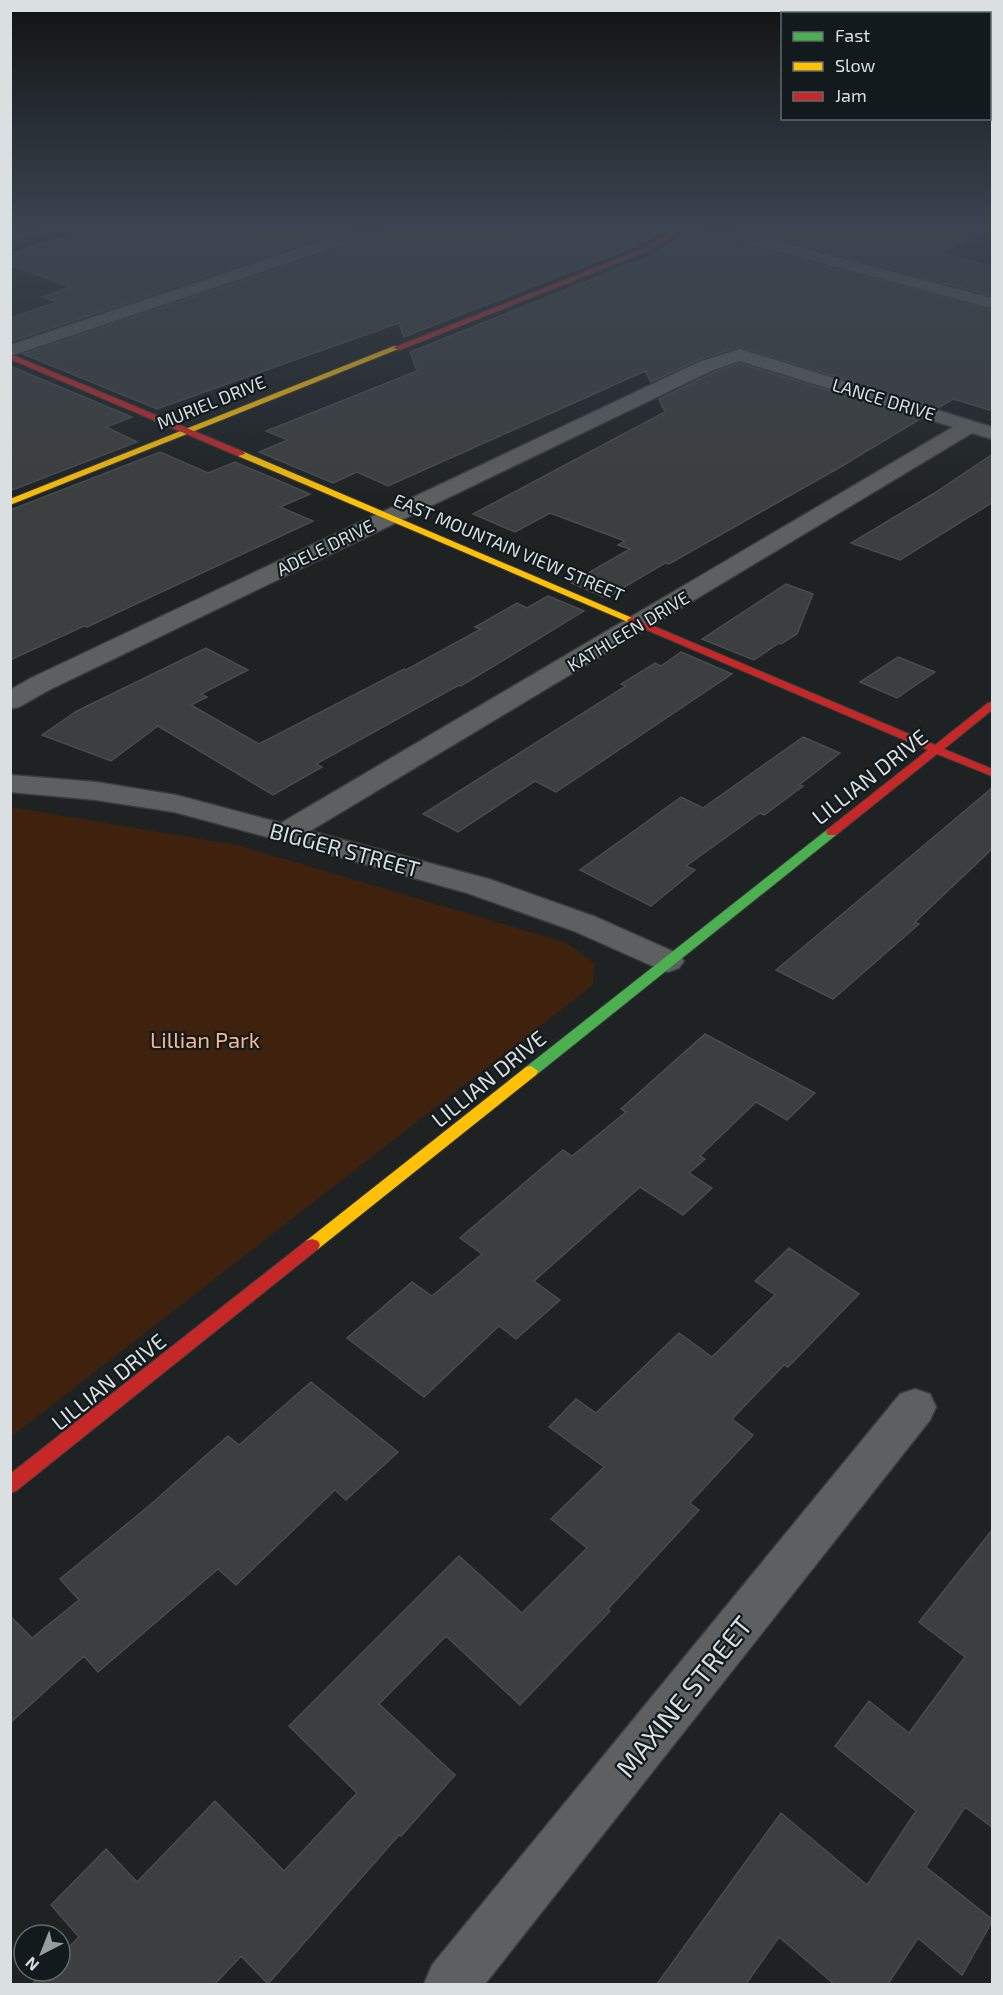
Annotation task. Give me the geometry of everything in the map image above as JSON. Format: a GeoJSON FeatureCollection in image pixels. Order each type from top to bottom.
{"type":"FeatureCollection","features":[{"type":"Feature","properties":{"kind":"street"},"geometry":{"type":"LineString","coordinates":[[10,351],[108,318]]}},
{"type":"Feature","properties":{"kind":"street","name":"MURIEL DRIVE"},"geometry":{"type":"LineString","coordinates":[[10,502],[471,318]]}},
{"type":"Feature","properties":{"kind":"street","name":"LANCE DRIVE"},"geometry":{"type":"LineString","coordinates":[[740,355],[993,433]]}},
{"type":"Feature","properties":{"kind":"street","name":"ADELE DRIVE"},"geometry":{"type":"LineString","coordinates":[[10,701],[40,684],[706,366],[740,355]]}},
{"type":"Feature","properties":{"kind":"street","name":"EAST MOUNTAIN VIEW STREET"},"geometry":{"type":"LineString","coordinates":[[10,356],[993,772]]}},
{"type":"Feature","properties":{"kind":"street","name":"KATHLEEN DRIVE"},"geometry":{"type":"LineString","coordinates":[[285,833],[970,426]]}},
{"type":"Feature","properties":{"kind":"street","name":"LILLIAN DRIVE"},"geometry":{"type":"LineString","coordinates":[[10,1485],[993,705]]}},
{"type":"Feature","properties":{"kind":"street","name":"BIGGER STREET"},"geometry":{"type":"LineString","coordinates":[[10,783],[96,791],[176,804],[285,833],[478,886],[585,924],[668,961]]}},
{"type":"Feature","properties":{"kind":"street","name":"MAXINE STREET"},"geometry":{"type":"LineString","coordinates":[[451,1984],[915,1407]]}},
{"type":"Feature","properties":{"kind":"green space","name":"Lillian Park"},"geometry":{"type":"Polygon","coordinates":[[[11,807],[237,845],[567,943],[594,963],[593,985],[11,1437],[11,807]]]}},
{"type":"Feature","properties":{"kind":"building"},"geometry":{"type":"Polygon","coordinates":[[[10,318],[82,318],[10,342],[10,318]]]}},
{"type":"Feature","properties":{"kind":"building"},"geometry":{"type":"Polygon","coordinates":[[[130,318],[452,318],[404,337],[399,323],[157,409],[23,354],[130,318]]]}},
{"type":"Feature","properties":{"kind":"building"},"geometry":{"type":"Polygon","coordinates":[[[495,318],[993,318],[993,411],[953,399],[938,408],[739,347],[698,360],[651,382],[645,371],[388,486],[357,472],[333,483],[259,452],[288,440],[266,431],[417,371],[410,352],[495,318]]]}},
{"type":"Feature","properties":{"kind":"building"},"geometry":{"type":"Polygon","coordinates":[[[740,363],[920,419],[842,466],[606,598],[571,583],[630,549],[618,545],[625,541],[550,513],[515,532],[473,514],[665,412],[659,399],[714,372],[740,363]]]}},
{"type":"Feature","properties":{"kind":"building"},"geometry":{"type":"Polygon","coordinates":[[[10,366],[132,417],[106,427],[137,442],[10,491],[10,366]]]}},
{"type":"Feature","properties":{"kind":"building"},"geometry":{"type":"Polygon","coordinates":[[[160,452],[208,473],[235,462],[310,494],[280,507],[313,521],[87,627],[84,626],[10,660],[10,510],[160,452]]]}},
{"type":"Feature","properties":{"kind":"building"},"geometry":{"type":"Polygon","coordinates":[[[993,454],[993,502],[900,560],[851,543],[933,494],[993,454]]]}},
{"type":"Feature","properties":{"kind":"building"},"geometry":{"type":"Polygon","coordinates":[[[786,584],[813,594],[797,634],[754,660],[702,639],[786,584]]]}},
{"type":"Feature","properties":{"kind":"building"},"geometry":{"type":"Polygon","coordinates":[[[548,596],[584,611],[461,686],[459,685],[316,764],[322,767],[273,795],[158,726],[111,761],[42,735],[77,711],[206,648],[248,670],[201,694],[207,697],[191,705],[259,744],[406,670],[481,629],[475,627],[517,603],[527,608],[548,596]]]}},
{"type":"Feature","properties":{"kind":"building"},"geometry":{"type":"Polygon","coordinates":[[[681,652],[732,674],[556,792],[535,781],[458,832],[423,814],[626,686],[621,684],[655,663],[661,666],[681,652]]]}},
{"type":"Feature","properties":{"kind":"building"},"geometry":{"type":"Polygon","coordinates":[[[898,657],[935,672],[897,698],[860,682],[898,657]]]}},
{"type":"Feature","properties":{"kind":"building"},"geometry":{"type":"Polygon","coordinates":[[[803,737],[840,753],[799,785],[803,786],[764,815],[760,813],[686,866],[695,870],[651,906],[580,870],[681,797],[703,808],[803,737]]]}},
{"type":"Feature","properties":{"kind":"building"},"geometry":{"type":"Polygon","coordinates":[[[993,787],[993,848],[915,922],[919,924],[833,999],[776,970],[993,787]]]}},
{"type":"Feature","properties":{"kind":"building"},"geometry":{"type":"Polygon","coordinates":[[[705,1034],[815,1093],[787,1120],[756,1102],[700,1156],[705,1159],[689,1173],[712,1188],[683,1215],[640,1187],[534,1281],[560,1300],[516,1339],[499,1326],[424,1397],[347,1338],[412,1282],[432,1296],[482,1254],[460,1238],[563,1150],[572,1156],[626,1112],[621,1109],[705,1034]]]}},
{"type":"Feature","properties":{"kind":"building"},"geometry":{"type":"Polygon","coordinates":[[[789,1248],[859,1294],[788,1367],[784,1365],[732,1419],[753,1435],[690,1503],[699,1510],[608,1609],[610,1611],[520,1705],[446,1636],[379,1704],[455,1775],[268,1984],[241,1956],[215,1984],[32,1984],[72,1983],[72,1944],[79,1937],[72,1929],[72,1923],[67,1923],[51,1905],[106,1849],[137,1882],[215,1801],[284,1871],[357,1793],[289,1726],[459,1556],[522,1613],[587,1548],[551,1519],[604,1467],[549,1427],[576,1399],[596,1413],[679,1333],[712,1357],[775,1295],[755,1281],[789,1248]]]}},
{"type":"Feature","properties":{"kind":"building"},"geometry":{"type":"Polygon","coordinates":[[[311,1382],[398,1452],[346,1500],[335,1490],[236,1585],[218,1569],[98,1672],[84,1656],[10,1723],[10,1616],[32,1638],[79,1600],[60,1579],[150,1505],[228,1436],[239,1445],[311,1382]]]}},
{"type":"Feature","properties":{"kind":"building"},"geometry":{"type":"Polygon","coordinates":[[[993,1529],[993,1828],[965,1807],[926,1867],[993,1920],[962,1975],[918,1938],[888,1984],[834,1984],[779,1937],[746,1984],[657,1984],[781,1813],[867,1885],[916,1811],[835,1746],[869,1701],[909,1733],[965,1657],[919,1622],[993,1529]]]}},
{"type":"Feature","properties":{"kind":"traffic: fast"},"geometry":{"type":"LineString","coordinates":[[531,1071],[832,832]]}},
{"type":"Feature","properties":{"kind":"traffic: slow"},"geometry":{"type":"LineString","coordinates":[[10,502],[397,348]]}},
{"type":"Feature","properties":{"kind":"traffic: slow"},"geometry":{"type":"LineString","coordinates":[[241,454],[632,620]]}},
{"type":"Feature","properties":{"kind":"traffic: slow"},"geometry":{"type":"LineString","coordinates":[[312,1245],[531,1071]]}},
{"type":"Feature","properties":{"kind":"traffic: jam"},"geometry":{"type":"LineString","coordinates":[[397,348],[473,318]]}},
{"type":"Feature","properties":{"kind":"traffic: jam"},"geometry":{"type":"LineString","coordinates":[[10,356],[241,454]]}},
{"type":"Feature","properties":{"kind":"traffic: jam"},"geometry":{"type":"LineString","coordinates":[[632,620],[992,773]]}},
{"type":"Feature","properties":{"kind":"traffic: jam"},"geometry":{"type":"LineString","coordinates":[[832,832],[992,705]]}},
{"type":"Feature","properties":{"kind":"traffic: jam"},"geometry":{"type":"LineString","coordinates":[[10,1485],[312,1245]]}}]}
